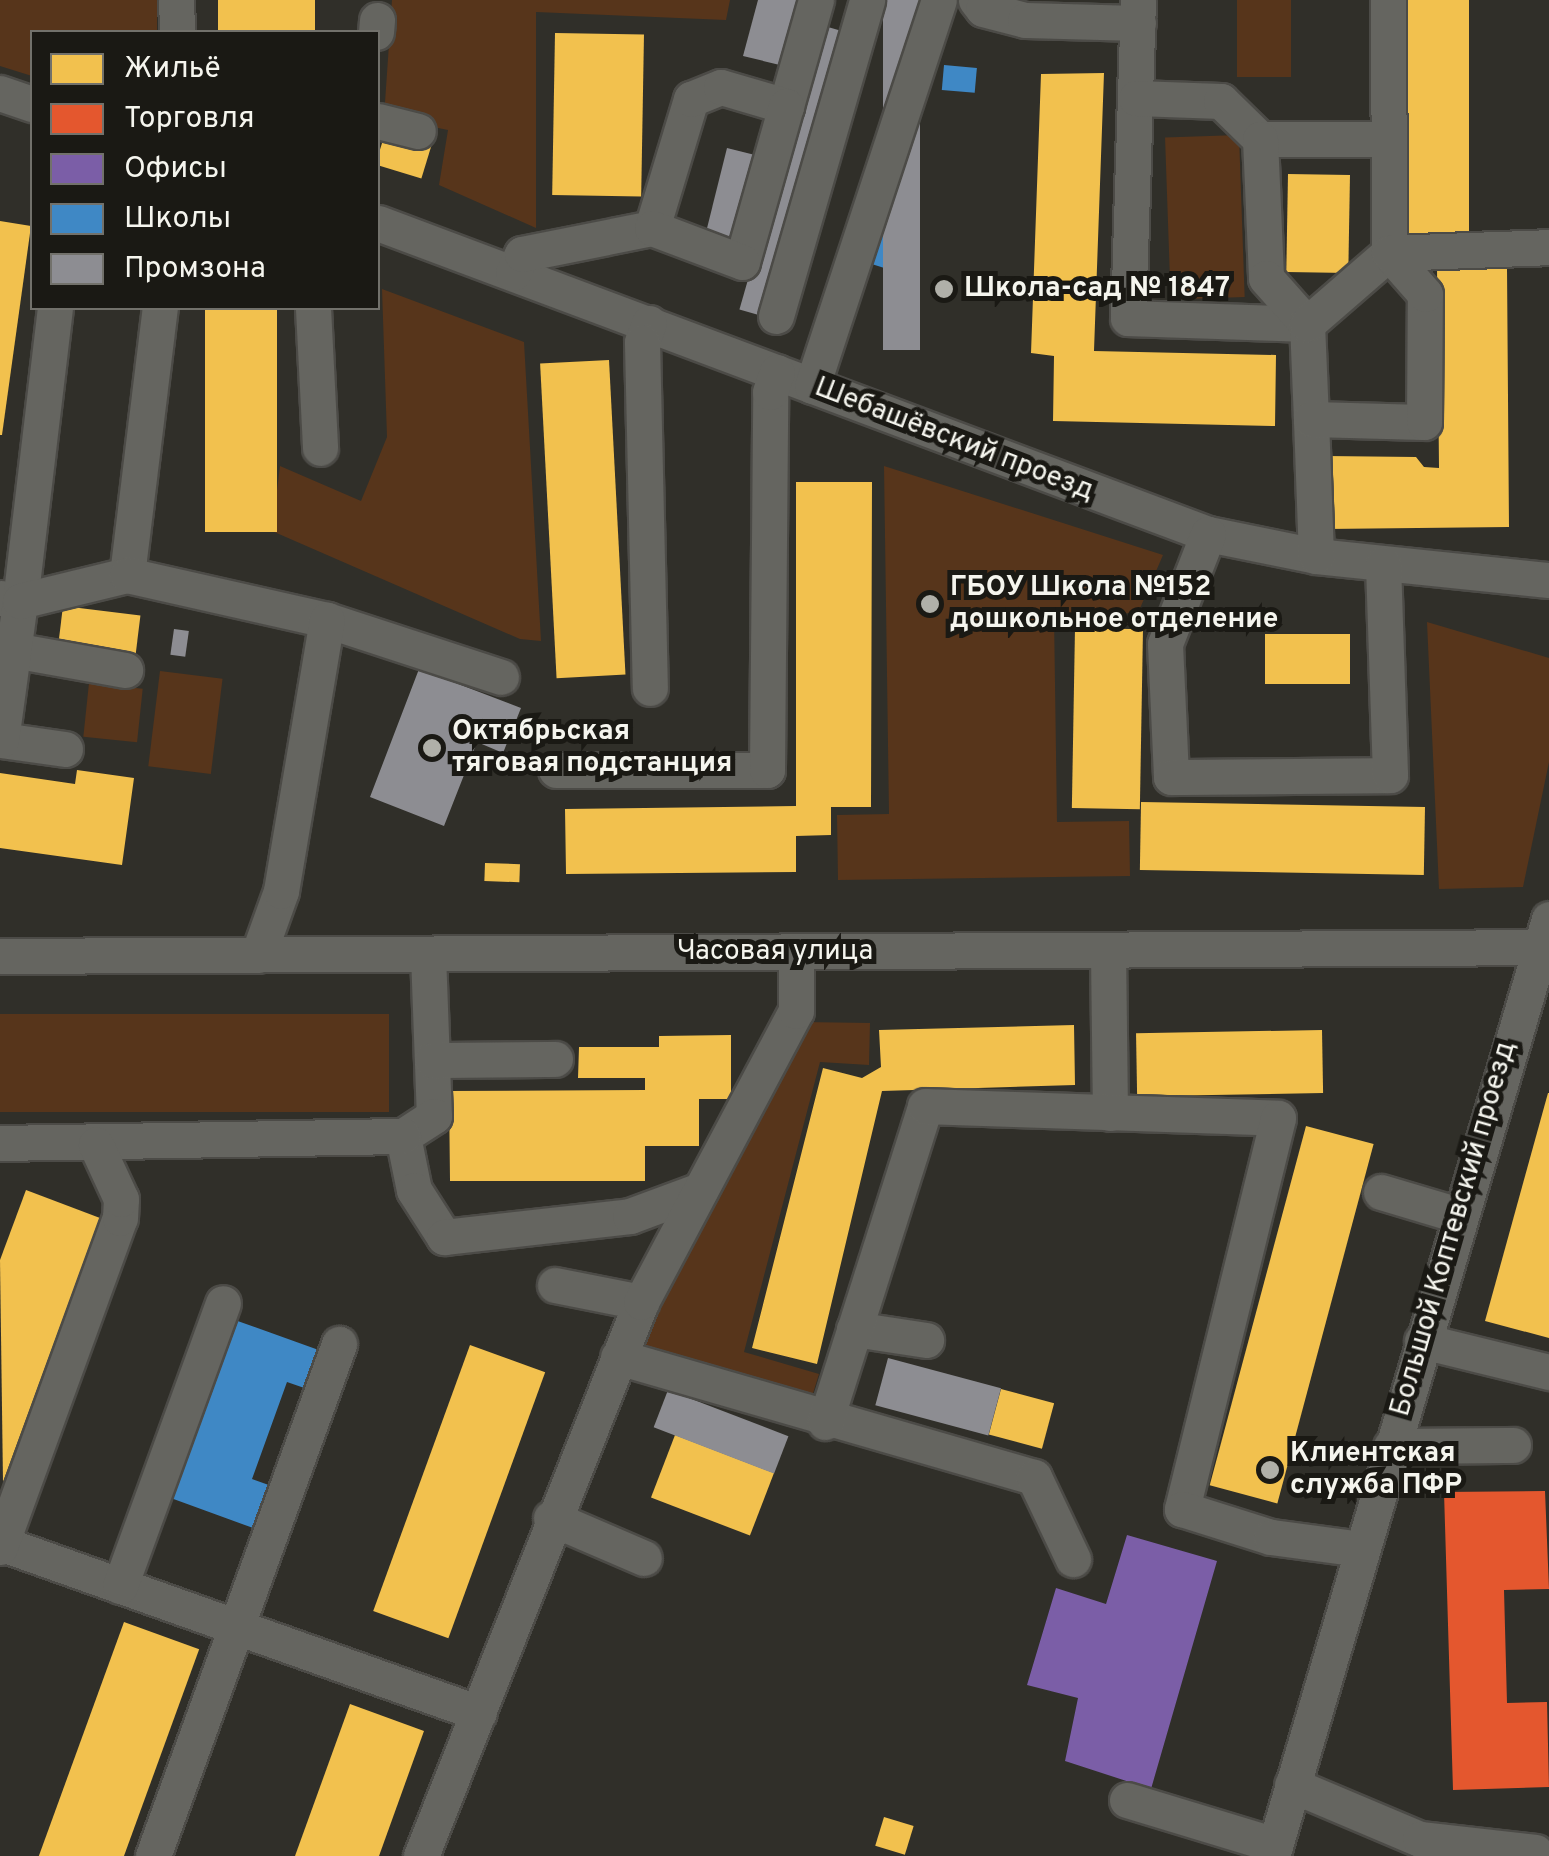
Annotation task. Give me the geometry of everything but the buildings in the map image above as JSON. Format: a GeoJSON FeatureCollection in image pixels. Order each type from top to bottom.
{"type":"FeatureCollection","features":[{"type":"Feature","properties":{"kind":"street"},"geometry":{"type":"LineString","coordinates":[[176,0],[177,30]]}},
{"type":"Feature","properties":{"kind":"street"},"geometry":{"type":"LineString","coordinates":[[513,273],[522,254],[652,228],[742,262],[816,0]]}},
{"type":"Feature","properties":{"kind":"street"},"geometry":{"type":"LineString","coordinates":[[776,316],[867,0]]}},
{"type":"Feature","properties":{"kind":"street"},"geometry":{"type":"LineString","coordinates":[[812,386],[938,0]]}},
{"type":"Feature","properties":{"kind":"street"},"geometry":{"type":"LineString","coordinates":[[976,0],[983,9],[1025,20],[1138,12],[1128,318],[1307,324],[1389,253],[1549,247]]}},
{"type":"Feature","properties":{"kind":"street"},"geometry":{"type":"LineString","coordinates":[[1311,419],[1424,422],[1424,294],[1389,253],[1388,0]]}},
{"type":"Feature","properties":{"kind":"street"},"geometry":{"type":"LineString","coordinates":[[652,228],[690,99],[721,87],[786,106]]}},
{"type":"Feature","properties":{"kind":"street"},"geometry":{"type":"LineString","coordinates":[[0,93],[30,103]]}},
{"type":"Feature","properties":{"kind":"street"},"geometry":{"type":"LineString","coordinates":[[1136,98],[1221,101],[1260,139],[1266,278],[1307,324],[1316,556]]}},
{"type":"Feature","properties":{"kind":"street"},"geometry":{"type":"LineString","coordinates":[[380,121],[418,130]]}},
{"type":"Feature","properties":{"kind":"street"},"geometry":{"type":"LineString","coordinates":[[1260,139],[1388,139]]}},
{"type":"Feature","properties":{"kind":"street","name":"Шебашёвский проезд"},"geometry":{"type":"LineString","coordinates":[[380,224],[1208,534],[1316,556],[1549,580]]}},
{"type":"Feature","properties":{"kind":"street"},"geometry":{"type":"LineString","coordinates":[[55,310],[10,599],[13,650],[1,740],[66,749]]}},
{"type":"Feature","properties":{"kind":"street"},"geometry":{"type":"LineString","coordinates":[[127,574],[160,310]]}},
{"type":"Feature","properties":{"kind":"street"},"geometry":{"type":"LineString","coordinates":[[312,310],[320,448]]}},
{"type":"Feature","properties":{"kind":"street"},"geometry":{"type":"LineString","coordinates":[[649,323],[642,342],[650,688]]}},
{"type":"Feature","properties":{"kind":"street"},"geometry":{"type":"LineString","coordinates":[[556,770],[767,770],[770,392],[777,372]]}},
{"type":"Feature","properties":{"kind":"street"},"geometry":{"type":"LineString","coordinates":[[1208,534],[1166,644],[1171,778],[1390,775],[1383,564]]}},
{"type":"Feature","properties":{"kind":"street"},"geometry":{"type":"LineString","coordinates":[[10,599],[127,574],[326,620],[501,676]]}},
{"type":"Feature","properties":{"kind":"street"},"geometry":{"type":"LineString","coordinates":[[258,955],[281,891],[326,620]]}},
{"type":"Feature","properties":{"kind":"street"},"geometry":{"type":"LineString","coordinates":[[13,650],[125,670]]}},
{"type":"Feature","properties":{"kind":"street","name":"Часовая улица"},"geometry":{"type":"LineString","coordinates":[[0,956],[1108,951],[1544,938]]}},
{"type":"Feature","properties":{"kind":"street","name":"Большой Коптевский проезд"},"geometry":{"type":"LineString","coordinates":[[1274,1850],[1458,1215],[1544,938]]}},
{"type":"Feature","properties":{"kind":"street"},"geometry":{"type":"LineString","coordinates":[[1108,951],[1110,1113]]}},
{"type":"Feature","properties":{"kind":"street"},"geometry":{"type":"LineString","coordinates":[[421,1856],[480,1713],[551,1518],[640,1302],[796,1011],[796,952]]}},
{"type":"Feature","properties":{"kind":"street"},"geometry":{"type":"LineString","coordinates":[[0,1143],[96,1145],[403,1136],[434,1116],[428,954]]}},
{"type":"Feature","properties":{"kind":"street"},"geometry":{"type":"LineString","coordinates":[[432,1060],[555,1059]]}},
{"type":"Feature","properties":{"kind":"street"},"geometry":{"type":"LineString","coordinates":[[825,1422],[925,1106],[1278,1118],[1182,1509],[1270,1537],[1361,1549]]}},
{"type":"Feature","properties":{"kind":"street"},"geometry":{"type":"LineString","coordinates":[[403,1136],[414,1190],[444,1236],[630,1216],[700,1190]]}},
{"type":"Feature","properties":{"kind":"street"},"geometry":{"type":"LineString","coordinates":[[96,1145],[121,1199],[120,1218],[0,1544],[480,1713]]}},
{"type":"Feature","properties":{"kind":"street"},"geometry":{"type":"LineString","coordinates":[[1380,1192],[1458,1215]]}},
{"type":"Feature","properties":{"kind":"street"},"geometry":{"type":"LineString","coordinates":[[555,1286],[640,1302]]}},
{"type":"Feature","properties":{"kind":"street"},"geometry":{"type":"LineString","coordinates":[[120,1586],[224,1303]]}},
{"type":"Feature","properties":{"kind":"street"},"geometry":{"type":"LineString","coordinates":[[854,1330],[926,1340]]}},
{"type":"Feature","properties":{"kind":"street"},"geometry":{"type":"LineString","coordinates":[[1422,1340],[1549,1372]]}},
{"type":"Feature","properties":{"kind":"street"},"geometry":{"type":"LineString","coordinates":[[153,1856],[339,1344]]}},
{"type":"Feature","properties":{"kind":"street"},"geometry":{"type":"LineString","coordinates":[[618,1356],[825,1422],[1034,1477],[1074,1559]]}},
{"type":"Feature","properties":{"kind":"street"},"geometry":{"type":"LineString","coordinates":[[1391,1446],[1512,1446]]}},
{"type":"Feature","properties":{"kind":"street"},"geometry":{"type":"LineString","coordinates":[[551,1518],[644,1558]]}},
{"type":"Feature","properties":{"kind":"street"},"geometry":{"type":"LineString","coordinates":[[1292,1785],[1420,1840],[1535,1852]]}},
{"type":"Feature","properties":{"kind":"street"},"geometry":{"type":"LineString","coordinates":[[1127,1800],[1274,1850]]}},
{"type":"Feature","properties":{"kind":"shaded area"},"geometry":{"type":"Polygon","coordinates":[[[0,0],[157,0],[157,30],[30,30],[30,75],[0,66],[0,0]]]}},
{"type":"Feature","properties":{"kind":"shaded area"},"geometry":{"type":"Polygon","coordinates":[[[392,0],[730,0],[726,20],[536,12],[536,228],[439,185],[448,130],[384,117],[392,0]]]}},
{"type":"Feature","properties":{"kind":"shaded area"},"geometry":{"type":"Polygon","coordinates":[[[1237,0],[1291,0],[1291,77],[1237,77],[1237,0]]]}},
{"type":"Feature","properties":{"kind":"shaded area"},"geometry":{"type":"Polygon","coordinates":[[[1239,135],[1245,297],[1171,299],[1165,138],[1239,135]]]}},
{"type":"Feature","properties":{"kind":"shaded area"},"geometry":{"type":"Polygon","coordinates":[[[382,289],[524,342],[541,641],[520,639],[272,531],[280,466],[361,501],[387,437],[382,289]]]}},
{"type":"Feature","properties":{"kind":"shaded area"},"geometry":{"type":"Polygon","coordinates":[[[884,466],[1163,555],[1138,613],[1054,615],[1057,822],[1129,821],[1130,876],[838,880],[837,815],[889,814],[884,466]]]}},
{"type":"Feature","properties":{"kind":"shaded area"},"geometry":{"type":"Polygon","coordinates":[[[1427,622],[1549,658],[1549,762],[1523,887],[1439,889],[1427,622]]]}},
{"type":"Feature","properties":{"kind":"shaded area"},"geometry":{"type":"Polygon","coordinates":[[[160,671],[223,679],[211,774],[148,766],[160,671]]]}},
{"type":"Feature","properties":{"kind":"shaded area"},"geometry":{"type":"Polygon","coordinates":[[[89,683],[143,689],[137,742],[83,737],[89,683]]]}},
{"type":"Feature","properties":{"kind":"shaded area"},"geometry":{"type":"Polygon","coordinates":[[[0,1014],[389,1014],[389,1112],[0,1112],[0,1014]]]}},
{"type":"Feature","properties":{"kind":"shaded area"},"geometry":{"type":"Polygon","coordinates":[[[802,1022],[870,1023],[869,1065],[820,1062],[744,1352],[819,1374],[810,1403],[639,1352],[657,1305],[802,1022]]]}},
{"type":"Feature","properties":{"kind":"place","name":"Школа-сад № 1847"},"geometry":{"type":"Point","coordinates":[944,289]}},
{"type":"Feature","properties":{"kind":"place","name":"ГБОУ Школа №152 дошкольное отделение"},"geometry":{"type":"Point","coordinates":[930,604]}},
{"type":"Feature","properties":{"kind":"place","name":"Октябрьская тяговая подстанция"},"geometry":{"type":"Point","coordinates":[432,748]}},
{"type":"Feature","properties":{"kind":"place","name":"Клиентская служба ПФР"},"geometry":{"type":"Point","coordinates":[1270,1470]}}]}
